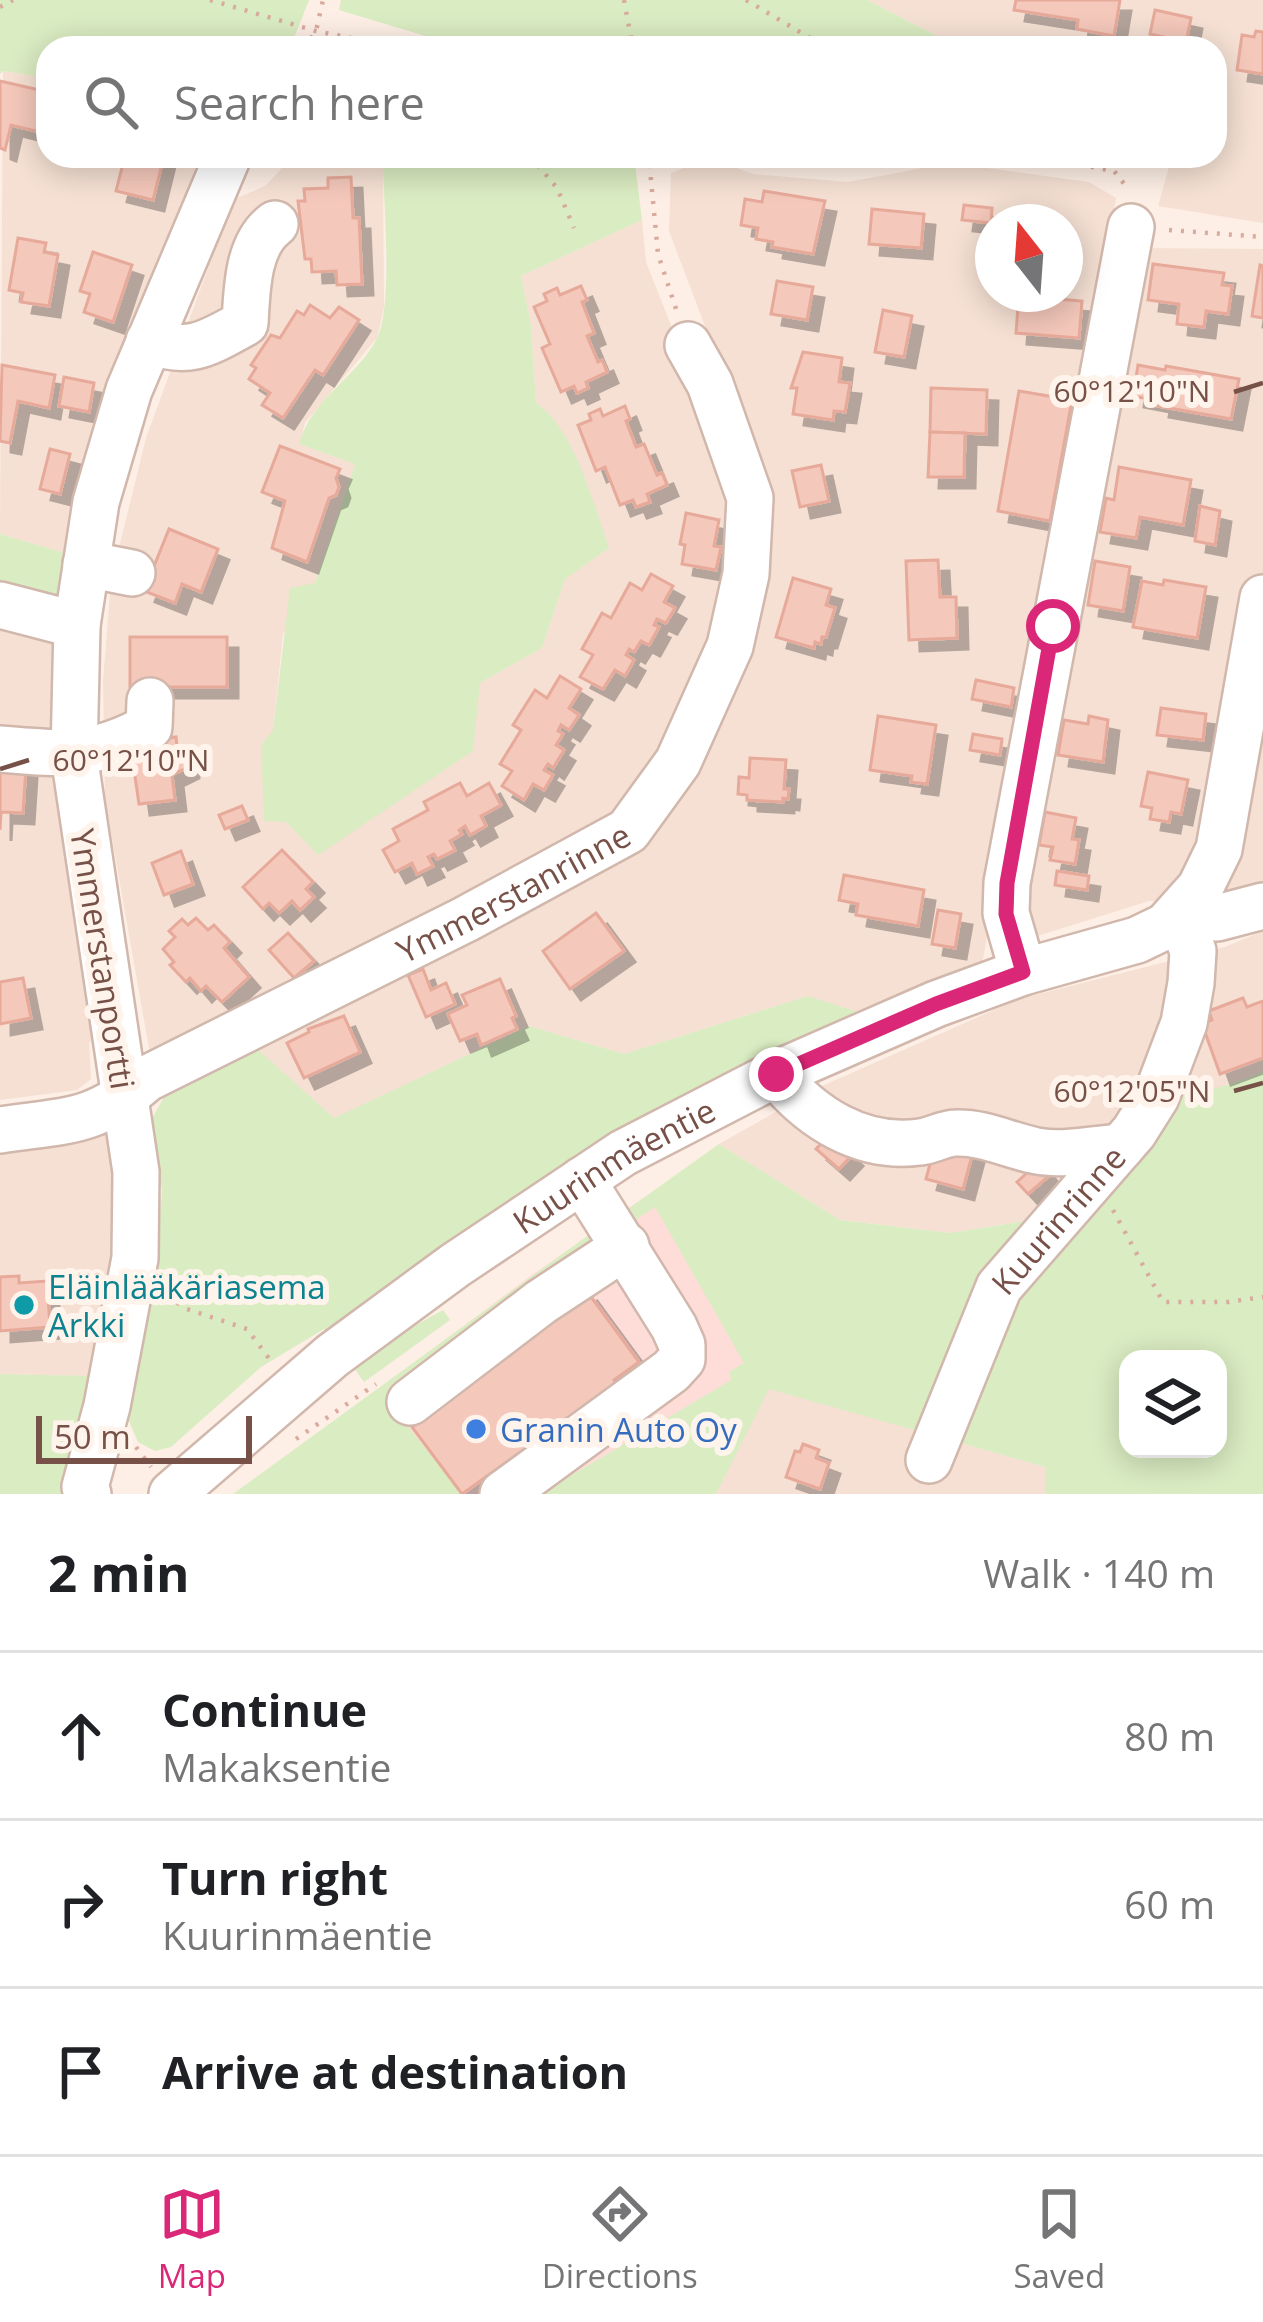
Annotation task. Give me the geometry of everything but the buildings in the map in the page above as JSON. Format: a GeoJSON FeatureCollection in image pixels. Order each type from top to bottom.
{"type":"FeatureCollection","features":[{"type":"Feature","properties":{"kind":"street","name":"Ymmerstanportti"},"geometry":{"type":"LineString","coordinates":[[88,1494],[85,1487],[107,1406],[135,1258],[136,1172],[74,755],[77,625],[95,502],[128,390],[223,168]]}},
{"type":"Feature","properties":{"kind":"street"},"geometry":{"type":"LineString","coordinates":[[148,341],[168,348],[199,348],[245,323],[247,281],[262,234],[275,224]]}},
{"type":"Feature","properties":{"kind":"street"},"geometry":{"type":"LineString","coordinates":[[1023,972],[1006,914],[1007,883],[1131,227]]}},
{"type":"Feature","properties":{"kind":"street","name":"Ymmerstanrinne"},"geometry":{"type":"LineString","coordinates":[[0,1130],[89,1118],[124,1099],[146,1079],[466,919],[628,831],[678,762],[730,646],[746,574],[750,498],[710,384],[688,345]]}},
{"type":"Feature","properties":{"kind":"street"},"geometry":{"type":"LineString","coordinates":[[86,564],[132,573]]}},
{"type":"Feature","properties":{"kind":"street"},"geometry":{"type":"LineString","coordinates":[[1180,915],[1219,849],[1263,598]]}},
{"type":"Feature","properties":{"kind":"street"},"geometry":{"type":"LineString","coordinates":[[0,605],[77,625]]}},
{"type":"Feature","properties":{"kind":"street"},"geometry":{"type":"LineString","coordinates":[[0,749],[74,755],[119,744],[149,727],[150,701]]}},
{"type":"Feature","properties":{"kind":"street"},"geometry":{"type":"LineString","coordinates":[[1180,915],[1217,918],[1263,905]]}},
{"type":"Feature","properties":{"kind":"street","name":"Kuurinmäentie"},"geometry":{"type":"LineString","coordinates":[[173,1493],[333,1355],[454,1266],[582,1180],[689,1116],[936,1004],[1023,972],[1137,940],[1180,915]]}},
{"type":"Feature","properties":{"kind":"street","name":"Kuurinrinne"},"geometry":{"type":"LineString","coordinates":[[928,1460],[999,1287],[1108,1161],[1156,1097],[1184,1023],[1193,951],[1180,915]]}},
{"type":"Feature","properties":{"kind":"street"},"geometry":{"type":"LineString","coordinates":[[776,1074],[823,1118],[870,1142],[921,1142],[955,1132],[1040,1152],[1108,1161]]}},
{"type":"Feature","properties":{"kind":"street"},"geometry":{"type":"LineString","coordinates":[[503,1494],[682,1359],[674,1327],[582,1180]]}},
{"type":"Feature","properties":{"kind":"street"},"geometry":{"type":"LineString","coordinates":[[395,1391],[626,1246]]}},
{"type":"Feature","properties":{"kind":"path"},"geometry":{"type":"LineString","coordinates":[[0,7],[13,0]]}},
{"type":"Feature","properties":{"kind":"path"},"geometry":{"type":"LineString","coordinates":[[210,0],[341,36]]}},
{"type":"Feature","properties":{"kind":"path"},"geometry":{"type":"LineString","coordinates":[[312,36],[323,0]]}},
{"type":"Feature","properties":{"kind":"path"},"geometry":{"type":"LineString","coordinates":[[624,0],[631,36]]}},
{"type":"Feature","properties":{"kind":"path"},"geometry":{"type":"LineString","coordinates":[[746,0],[808,36]]}},
{"type":"Feature","properties":{"kind":"path"},"geometry":{"type":"LineString","coordinates":[[540,168],[556,188],[574,228]]}},
{"type":"Feature","properties":{"kind":"path"},"geometry":{"type":"LineString","coordinates":[[647,168],[658,254],[688,345]]}},
{"type":"Feature","properties":{"kind":"path"},"geometry":{"type":"LineString","coordinates":[[1098,168],[1114,171],[1135,196],[1131,227],[1263,237]]}},
{"type":"Feature","properties":{"kind":"path"},"geometry":{"type":"LineString","coordinates":[[1108,1161],[1163,1301],[1263,1297]]}},
{"type":"Feature","properties":{"kind":"path"},"geometry":{"type":"LineString","coordinates":[[159,1288],[184,1308],[247,1329],[274,1365]]}},
{"type":"Feature","properties":{"kind":"path"},"geometry":{"type":"LineString","coordinates":[[294,1440],[395,1391]]}},
{"type":"Feature","properties":{"kind":"path"},"geometry":{"type":"LineString","coordinates":[[132,1442],[173,1493]]}},
{"type":"Feature","properties":{"kind":"shaded area"},"geometry":{"type":"Polygon","coordinates":[[[867,0],[1263,0],[1263,223],[1158,206],[1169,168],[1227,168],[1227,36],[938,36],[867,0]]]}},
{"type":"Feature","properties":{"kind":"shaded area"},"geometry":{"type":"Polygon","coordinates":[[[3,71],[36,76],[36,168],[207,168],[72,555],[0,534],[3,71]]]}},
{"type":"Feature","properties":{"kind":"shaded area"},"geometry":{"type":"Polygon","coordinates":[[[282,168],[383,168],[384,307],[377,338],[305,423],[300,444],[355,464],[315,583],[283,634],[273,730],[480,683],[542,648],[565,579],[608,548],[536,403],[531,326],[521,276],[642,220],[646,262],[738,495],[734,578],[665,756],[616,811],[468,897],[150,1054],[105,799],[103,681],[111,580],[146,438],[233,200],[265,186],[282,168]]]}},
{"type":"Feature","properties":{"kind":"shaded area"},"geometry":{"type":"Polygon","coordinates":[[[684,168],[736,168],[753,174],[848,182],[923,168],[987,168],[1089,182],[1116,198],[981,971],[857,1020],[808,996],[624,1054],[529,1026],[333,1119],[245,1038],[640,843],[737,674],[733,400],[669,231],[671,173],[684,168]]]}},
{"type":"Feature","properties":{"kind":"shaded area"},"geometry":{"type":"Polygon","coordinates":[[[1140,248],[1263,249],[1263,886],[1219,900],[1149,901],[1031,938],[1020,883],[1140,248]]]}},
{"type":"Feature","properties":{"kind":"shaded area"},"geometry":{"type":"Polygon","coordinates":[[[0,619],[63,636],[101,1039],[89,1042],[91,1079],[77,1090],[0,1100],[0,619]]]}},
{"type":"Feature","properties":{"kind":"shaded area"},"geometry":{"type":"Polygon","coordinates":[[[1263,931],[1263,1072],[1208,1092],[1177,1088],[1100,1141],[1031,1220],[950,1233],[840,1220],[719,1144],[822,1086],[1019,999],[1225,947],[1263,931]]]}},
{"type":"Feature","properties":{"kind":"shaded area"},"geometry":{"type":"Polygon","coordinates":[[[107,1125],[119,1180],[119,1259],[92,1376],[0,1374],[0,1144],[107,1125]]]}},
{"type":"Feature","properties":{"kind":"shaded area"},"geometry":{"type":"Polygon","coordinates":[[[649,1194],[745,1363],[732,1380],[540,1494],[432,1494],[366,1400],[649,1194]]]}},
{"type":"Feature","properties":{"kind":"shaded area"},"geometry":{"type":"Polygon","coordinates":[[[768,1388],[1045,1467],[1045,1494],[716,1494],[768,1388]]]}},
{"type":"Feature","properties":{"kind":"green space"},"geometry":{"type":"Polygon","coordinates":[[[0,0],[309,0],[295,36],[36,36],[36,76],[0,74],[0,0]]]}},
{"type":"Feature","properties":{"kind":"green space"},"geometry":{"type":"Polygon","coordinates":[[[341,0],[867,0],[938,36],[425,36],[339,10],[341,0]]]}},
{"type":"Feature","properties":{"kind":"green space"},"geometry":{"type":"Polygon","coordinates":[[[383,168],[636,168],[642,220],[521,276],[531,326],[536,403],[572,449],[609,548],[565,579],[542,648],[480,683],[473,751],[318,855],[286,822],[264,821],[261,745],[273,730],[290,588],[315,583],[355,464],[299,444],[314,413],[377,338],[385,303],[383,168]]]}},
{"type":"Feature","properties":{"kind":"green space"},"geometry":{"type":"Polygon","coordinates":[[[0,534],[72,555],[65,612],[0,594],[0,534]]]}},
{"type":"Feature","properties":{"kind":"green space"},"geometry":{"type":"Polygon","coordinates":[[[808,996],[858,1012],[857,1020],[332,1338],[324,1329],[261,1367],[171,1447],[155,1451],[138,1442],[129,1421],[155,1278],[162,1191],[150,1122],[163,1099],[160,1081],[245,1038],[334,1118],[529,1026],[624,1054],[808,996]]]}},
{"type":"Feature","properties":{"kind":"green space"},"geometry":{"type":"Polygon","coordinates":[[[1263,1072],[1263,1494],[1045,1494],[1045,1467],[769,1389],[716,1494],[540,1494],[731,1380],[729,1372],[744,1363],[655,1207],[628,1225],[621,1214],[719,1144],[840,1220],[950,1233],[1031,1220],[1100,1141],[1147,1075],[1180,1087],[1217,1088],[1263,1072]]]}},
{"type":"Feature","properties":{"kind":"green space"},"geometry":{"type":"Polygon","coordinates":[[[590,1234],[602,1247],[390,1404],[462,1494],[233,1494],[590,1234]]]}},
{"type":"Feature","properties":{"kind":"green space"},"geometry":{"type":"Polygon","coordinates":[[[443,1310],[450,1320],[364,1382],[350,1362],[443,1310]]]}},
{"type":"Feature","properties":{"kind":"green space"},"geometry":{"type":"Polygon","coordinates":[[[0,1374],[92,1376],[62,1494],[0,1494],[0,1374]]]}},
{"type":"Feature","properties":{"kind":"place","name":"Eläinlääkäriasema Arkki"},"geometry":{"type":"Point","coordinates":[24,1305]}},
{"type":"Feature","properties":{"kind":"place","name":"Granin Auto Oy"},"geometry":{"type":"Point","coordinates":[476,1429]}},
{"type":"Feature","properties":{"kind":"route"},"geometry":{"type":"LineString","coordinates":[[776,1074],[936,1004],[1023,972],[1006,914],[1007,883],[1053,626]]}}]}
